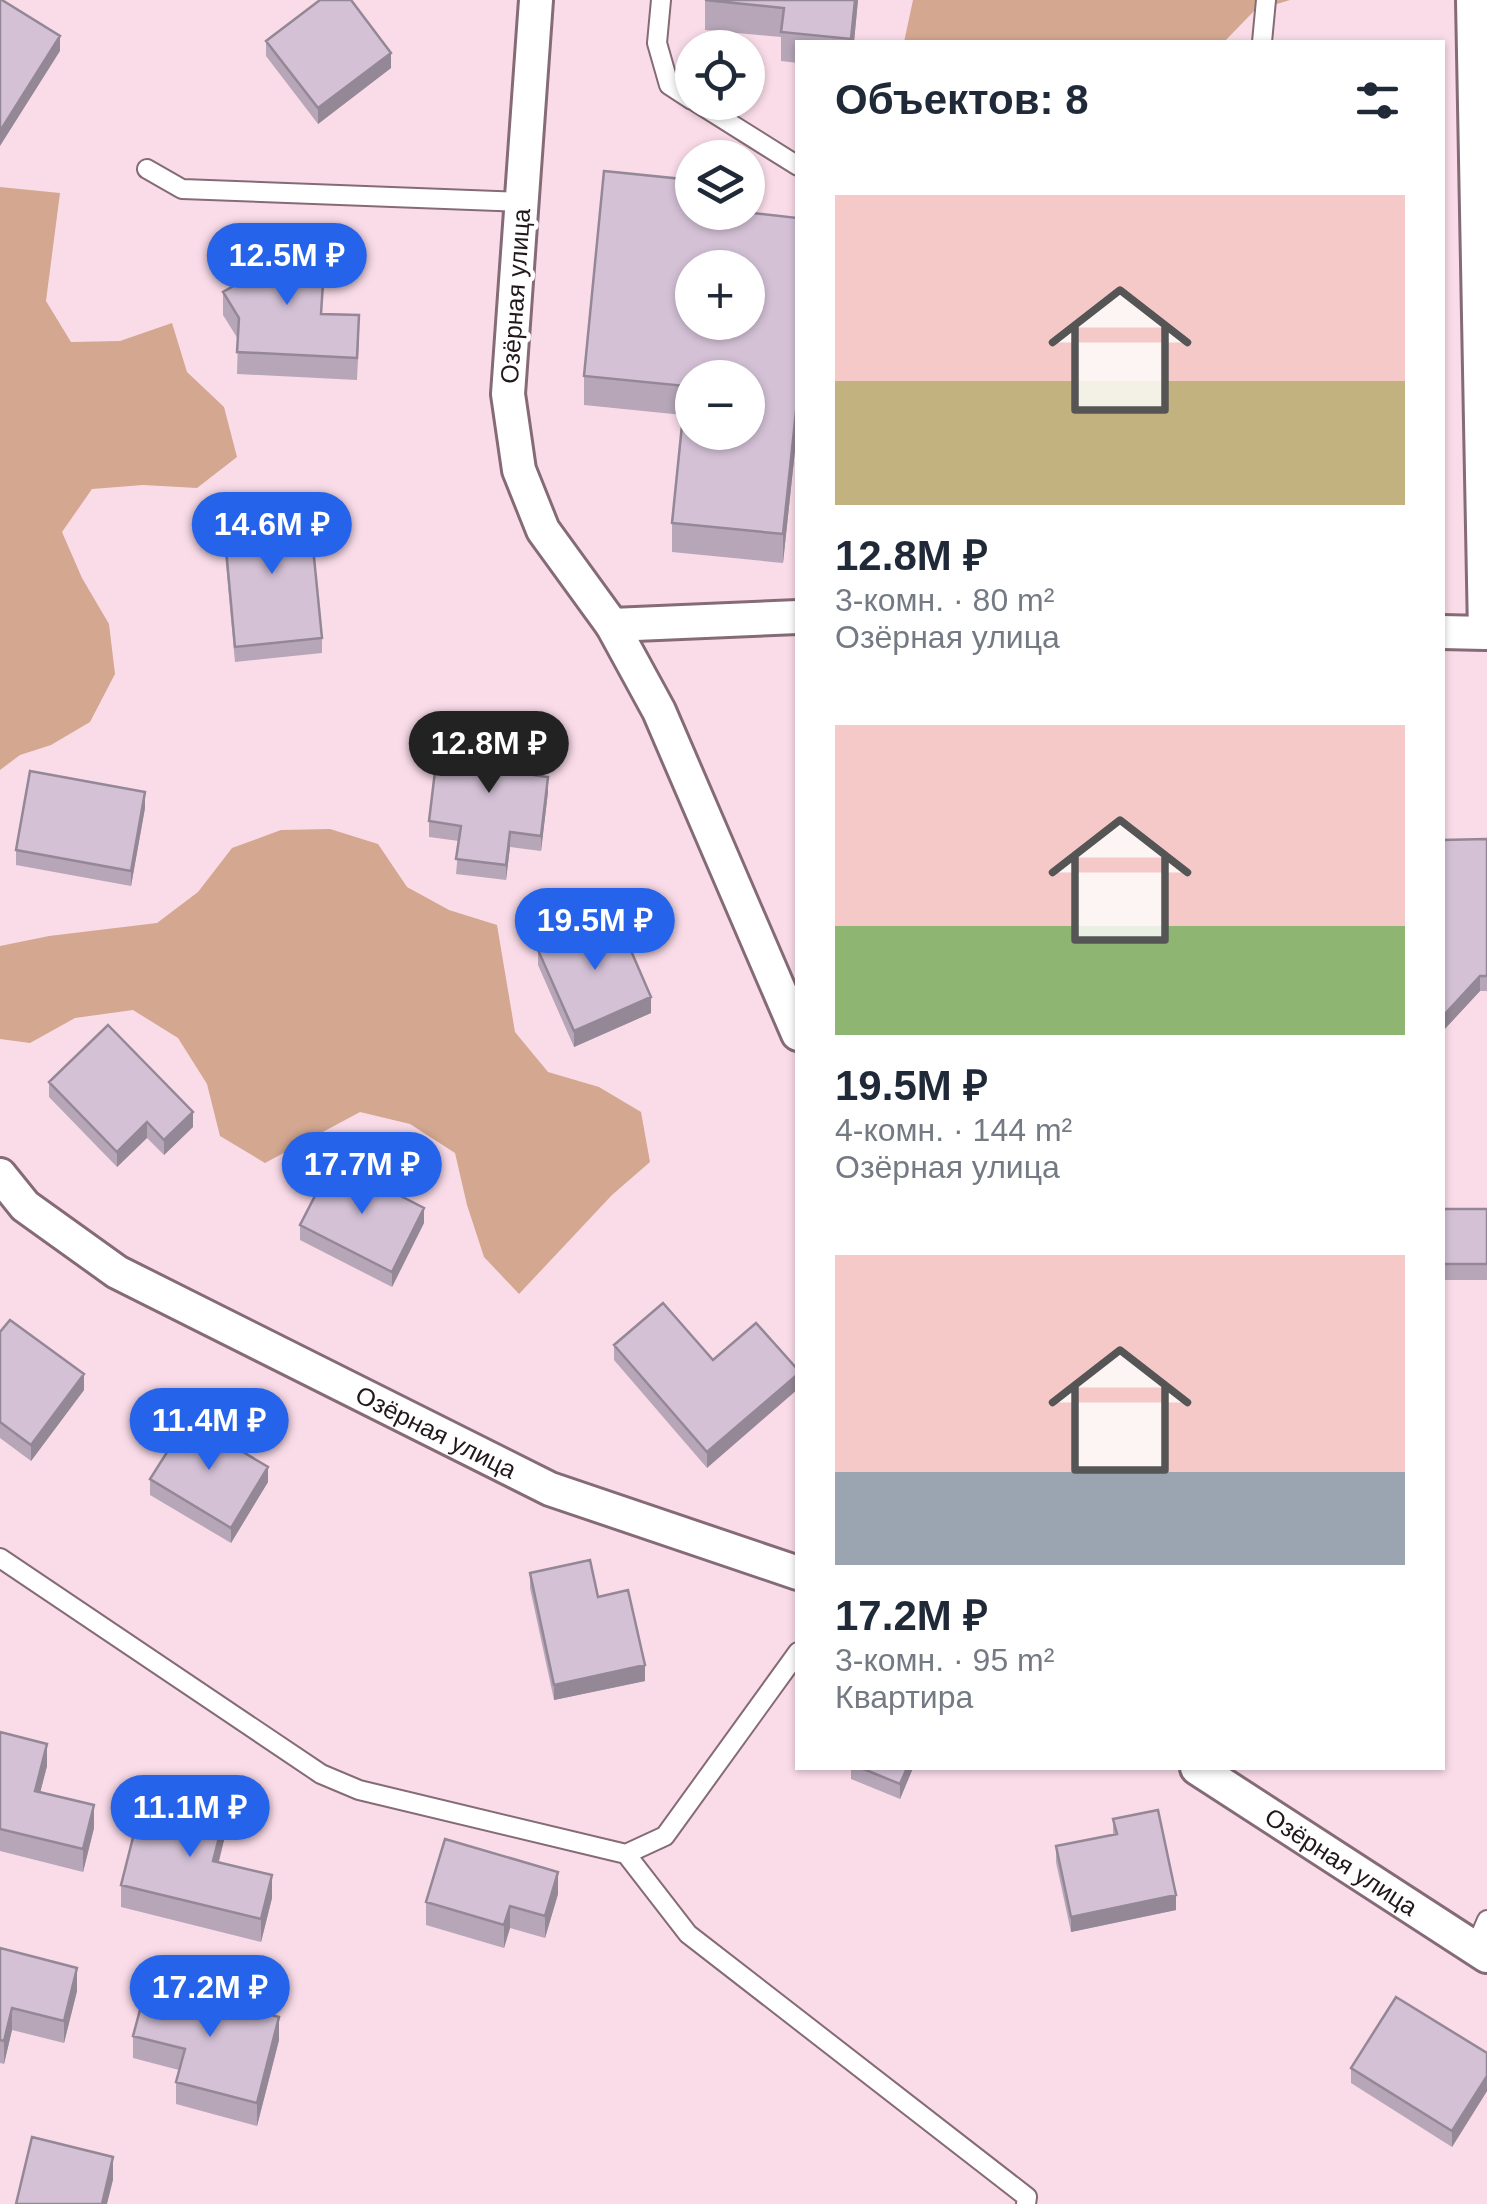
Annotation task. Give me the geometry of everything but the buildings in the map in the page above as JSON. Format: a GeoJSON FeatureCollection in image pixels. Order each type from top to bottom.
{"type":"FeatureCollection","features":[{"type":"Feature","properties":{"kind":"street","name":"Озёрная улица"},"geometry":{"type":"LineString","coordinates":[[536,0],[508,394],[520,470],[543,530],[612,625],[659,711],[795,1027]]}},
{"type":"Feature","properties":{"kind":"street"},"geometry":{"type":"LineString","coordinates":[[1445,632],[1486,633],[1481,146],[1472,0]]}},
{"type":"Feature","properties":{"kind":"street"},"geometry":{"type":"LineString","coordinates":[[612,625],[795,617]]}},
{"type":"Feature","properties":{"kind":"street","name":"Озёрная улица"},"geometry":{"type":"LineString","coordinates":[[0,1175],[25,1206],[117,1272],[550,1490],[795,1572]]}},
{"type":"Feature","properties":{"kind":"street","name":"Озёрная улица"},"geometry":{"type":"LineString","coordinates":[[1200,1770],[1483,1941]]}},
{"type":"Feature","properties":{"kind":"lane"},"geometry":{"type":"LineString","coordinates":[[661,0],[657,42],[669,86],[675,90]]}},
{"type":"Feature","properties":{"kind":"lane"},"geometry":{"type":"LineString","coordinates":[[1262,40],[1266,0]]}},
{"type":"Feature","properties":{"kind":"lane"},"geometry":{"type":"LineString","coordinates":[[724,120],[795,164]]}},
{"type":"Feature","properties":{"kind":"lane"},"geometry":{"type":"LineString","coordinates":[[147,169],[182,189],[522,202]]}},
{"type":"Feature","properties":{"kind":"lane"},"geometry":{"type":"LineString","coordinates":[[0,1558],[321,1774],[359,1790],[626,1854],[665,1836],[795,1656]]}},
{"type":"Feature","properties":{"kind":"lane"},"geometry":{"type":"LineString","coordinates":[[626,1854],[688,1934],[1026,2197],[1026,2204]]}},
{"type":"Feature","properties":{"kind":"shaded area"},"geometry":{"type":"Polygon","coordinates":[[[913,0],[1290,0],[1254,11],[1226,40],[904,40],[913,0]]]}},
{"type":"Feature","properties":{"kind":"shaded area"},"geometry":{"type":"Polygon","coordinates":[[[0,187],[60,193],[46,301],[71,342],[120,341],[172,323],[187,372],[224,407],[237,457],[197,488],[143,485],[92,489],[62,532],[82,578],[109,624],[115,674],[90,722],[51,745],[20,755],[0,770],[0,187]]]}},
{"type":"Feature","properties":{"kind":"shaded area"},"geometry":{"type":"Polygon","coordinates":[[[330,829],[378,844],[407,887],[449,910],[497,925],[515,1032],[548,1072],[599,1087],[641,1112],[650,1162],[612,1195],[519,1294],[484,1257],[455,1153],[410,1124],[360,1112],[265,1163],[220,1136],[207,1084],[178,1038],[133,1010],[75,1018],[30,1043],[0,1039],[0,946],[157,923],[198,892],[232,848],[281,830],[330,829]]]}}]}
